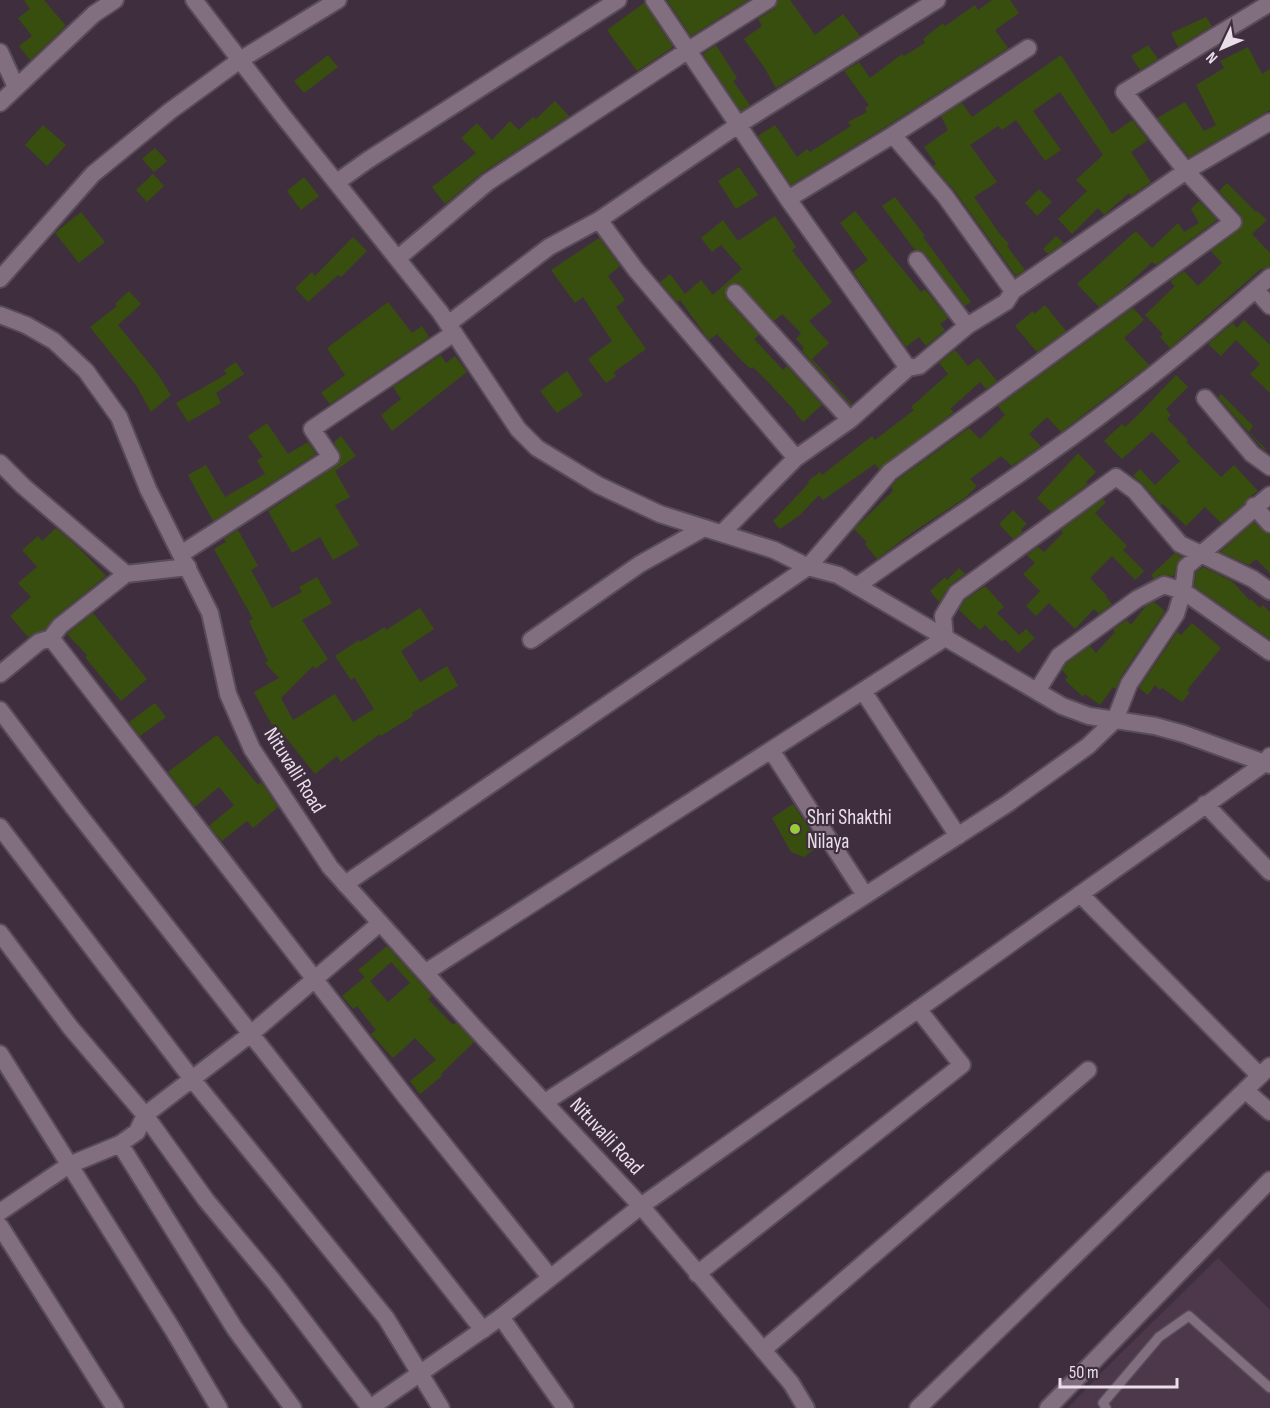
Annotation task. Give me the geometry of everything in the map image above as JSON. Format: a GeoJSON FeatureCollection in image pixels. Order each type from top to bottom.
{"type":"FeatureCollection","features":[{"type":"Feature","properties":{"kind":"street"},"geometry":{"type":"LineString","coordinates":[[0,104],[94,14],[115,0]]}},
{"type":"Feature","properties":{"kind":"street"},"geometry":{"type":"LineString","coordinates":[[194,0],[398,258],[451,328],[518,429],[537,448],[598,485],[660,514],[774,550],[808,567],[838,574],[1062,706],[1089,716],[1155,726],[1268,761]]}},
{"type":"Feature","properties":{"kind":"street"},"geometry":{"type":"LineString","coordinates":[[0,279],[93,174],[170,111],[241,61],[338,0]]}},
{"type":"Feature","properties":{"kind":"street"},"geometry":{"type":"LineString","coordinates":[[337,182],[618,0]]}},
{"type":"Feature","properties":{"kind":"street"},"geometry":{"type":"LineString","coordinates":[[654,0],[788,199],[908,368]]}},
{"type":"Feature","properties":{"kind":"street"},"geometry":{"type":"LineString","coordinates":[[398,258],[488,182],[768,0]]}},
{"type":"Feature","properties":{"kind":"street"},"geometry":{"type":"LineString","coordinates":[[0,674],[39,642],[51,638],[60,627],[126,574],[184,560],[331,457],[312,429],[451,328],[549,247],[599,220],[738,125],[937,0]]}},
{"type":"Feature","properties":{"kind":"street"},"geometry":{"type":"LineString","coordinates":[[345,884],[808,567],[890,471],[1233,222],[1186,171],[1124,92],[1270,3]]}},
{"type":"Feature","properties":{"kind":"street"},"geometry":{"type":"LineString","coordinates":[[788,199],[1028,48]]}},
{"type":"Feature","properties":{"kind":"street"},"geometry":{"type":"LineString","coordinates":[[0,52],[16,87]]}},
{"type":"Feature","properties":{"kind":"street"},"geometry":{"type":"LineString","coordinates":[[722,533],[796,458],[850,420],[908,368],[919,366],[967,326],[1006,302],[1013,291],[1186,171],[1270,122]]}},
{"type":"Feature","properties":{"kind":"street"},"geometry":{"type":"LineString","coordinates":[[893,135],[945,196],[1013,291]]}},
{"type":"Feature","properties":{"kind":"street"},"geometry":{"type":"LineString","coordinates":[[599,220],[636,270],[796,458]]}},
{"type":"Feature","properties":{"kind":"street"},"geometry":{"type":"LineString","coordinates":[[917,260],[967,326]]}},
{"type":"Feature","properties":{"kind":"street"},"geometry":{"type":"LineString","coordinates":[[857,586],[900,554],[1046,455],[1165,368],[1270,277]]}},
{"type":"Feature","properties":{"kind":"street"},"geometry":{"type":"LineString","coordinates":[[1256,290],[1270,306]]}},
{"type":"Feature","properties":{"kind":"street"},"geometry":{"type":"LineString","coordinates":[[735,293],[850,420]]}},
{"type":"Feature","properties":{"kind":"street","name":"Nituvalli Road"},"geometry":{"type":"LineString","coordinates":[[0,315],[26,325],[54,341],[86,370],[119,417],[148,489],[210,613],[228,694],[252,749],[330,867],[641,1206],[791,1383],[807,1408]]}},
{"type":"Feature","properties":{"kind":"street"},"geometry":{"type":"LineString","coordinates":[[1205,398],[1252,454],[1270,467]]}},
{"type":"Feature","properties":{"kind":"street"},"geometry":{"type":"LineString","coordinates":[[0,463],[22,486],[126,574]]}},
{"type":"Feature","properties":{"kind":"street"},"geometry":{"type":"LineString","coordinates":[[945,638],[943,616],[957,593],[1116,477],[1135,491],[1180,544],[1253,579],[1270,591]]}},
{"type":"Feature","properties":{"kind":"street"},"geometry":{"type":"LineString","coordinates":[[545,1102],[1007,804],[1088,746],[1115,720],[1129,684],[1176,614],[1183,591],[1186,567],[1270,495]]}},
{"type":"Feature","properties":{"kind":"street"},"geometry":{"type":"LineString","coordinates":[[1254,507],[1270,524]]}},
{"type":"Feature","properties":{"kind":"street"},"geometry":{"type":"LineString","coordinates":[[531,640],[640,564],[704,528]]}},
{"type":"Feature","properties":{"kind":"street"},"geometry":{"type":"LineString","coordinates":[[1037,691],[1059,656],[1137,600],[1164,585],[1183,591],[1270,652]]}},
{"type":"Feature","properties":{"kind":"street"},"geometry":{"type":"LineString","coordinates":[[51,638],[412,1106],[550,1277]]}},
{"type":"Feature","properties":{"kind":"street"},"geometry":{"type":"LineString","coordinates":[[426,972],[945,638]]}},
{"type":"Feature","properties":{"kind":"street"},"geometry":{"type":"LineString","coordinates":[[863,691],[958,836]]}},
{"type":"Feature","properties":{"kind":"street"},"geometry":{"type":"LineString","coordinates":[[0,710],[73,807],[483,1330]]}},
{"type":"Feature","properties":{"kind":"street"},"geometry":{"type":"LineString","coordinates":[[771,750],[865,895]]}},
{"type":"Feature","properties":{"kind":"street"},"geometry":{"type":"LineString","coordinates":[[641,1206],[1268,761]]}},
{"type":"Feature","properties":{"kind":"street"},"geometry":{"type":"LineString","coordinates":[[1205,804],[1270,872]]}},
{"type":"Feature","properties":{"kind":"street"},"geometry":{"type":"LineString","coordinates":[[0,827],[192,1079],[386,1318],[441,1408]]}},
{"type":"Feature","properties":{"kind":"street"},"geometry":{"type":"LineString","coordinates":[[918,1408],[1265,1071],[1080,894]]}},
{"type":"Feature","properties":{"kind":"street"},"geometry":{"type":"LineString","coordinates":[[0,1212],[69,1165],[120,1144],[137,1132],[145,1115],[252,1033],[380,923]]}},
{"type":"Feature","properties":{"kind":"street"},"geometry":{"type":"LineString","coordinates":[[0,933],[70,1027],[145,1115],[206,1200],[274,1282],[370,1408]]}},
{"type":"Feature","properties":{"kind":"street"},"geometry":{"type":"LineString","coordinates":[[697,1274],[962,1065],[918,1009]]}},
{"type":"Feature","properties":{"kind":"street"},"geometry":{"type":"LineString","coordinates":[[0,1054],[173,1330],[219,1408]]}},
{"type":"Feature","properties":{"kind":"street"},"geometry":{"type":"LineString","coordinates":[[763,1350],[1088,1070]]}},
{"type":"Feature","properties":{"kind":"street"},"geometry":{"type":"LineString","coordinates":[[1245,1090],[1270,1112]]}},
{"type":"Feature","properties":{"kind":"street"},"geometry":{"type":"LineString","coordinates":[[120,1144],[235,1329],[294,1408]]}},
{"type":"Feature","properties":{"kind":"street"},"geometry":{"type":"LineString","coordinates":[[1048,1408],[1270,1180]]}},
{"type":"Feature","properties":{"kind":"street","name":"Nituvalli Road"},"geometry":{"type":"LineString","coordinates":[[370,1408],[501,1317],[641,1206]]}},
{"type":"Feature","properties":{"kind":"street"},"geometry":{"type":"LineString","coordinates":[[0,1226],[115,1408]]}},
{"type":"Feature","properties":{"kind":"street"},"geometry":{"type":"LineString","coordinates":[[501,1317],[565,1408]]}},
{"type":"Feature","properties":{"kind":"lane"},"geometry":{"type":"LineString","coordinates":[[1106,1408],[1103,1403],[1159,1337],[1189,1316],[1270,1388]]}},
{"type":"Feature","properties":{"kind":"shaded area"},"geometry":{"type":"Polygon","coordinates":[[[1218,1258],[1270,1310],[1270,1408],[1068,1408],[1102,1372],[1218,1258]]]}},
{"type":"Feature","properties":{"kind":"building"},"geometry":{"type":"Polygon","coordinates":[[[24,0],[44,0],[66,26],[30,60],[19,46],[32,36],[18,18],[30,9],[24,0]]]}},
{"type":"Feature","properties":{"kind":"building"},"geometry":{"type":"Polygon","coordinates":[[[667,0],[748,0],[691,36],[667,0]]]}},
{"type":"Feature","properties":{"kind":"building"},"geometry":{"type":"Polygon","coordinates":[[[778,0],[790,0],[815,35],[843,14],[860,36],[776,88],[744,39],[762,26],[758,19],[774,9],[778,0]]]}},
{"type":"Feature","properties":{"kind":"building"},"geometry":{"type":"Polygon","coordinates":[[[992,0],[1010,0],[1019,13],[995,30],[1008,48],[791,185],[758,136],[775,125],[797,157],[807,149],[810,152],[851,126],[848,122],[867,112],[865,108],[869,105],[844,71],[859,62],[870,78],[902,54],[904,56],[925,43],[923,39],[943,23],[945,26],[975,5],[978,10],[992,0]]]}},
{"type":"Feature","properties":{"kind":"building"},"geometry":{"type":"Polygon","coordinates":[[[644,3],[673,47],[637,71],[607,30],[644,3]]]}},
{"type":"Feature","properties":{"kind":"building"},"geometry":{"type":"Polygon","coordinates":[[[1206,17],[1212,26],[1178,47],[1171,33],[1206,17]]]}},
{"type":"Feature","properties":{"kind":"building"},"geometry":{"type":"Polygon","coordinates":[[[716,45],[737,78],[733,81],[750,105],[741,111],[703,54],[716,45]]]}},
{"type":"Feature","properties":{"kind":"building"},"geometry":{"type":"Polygon","coordinates":[[[1148,45],[1158,59],[1140,70],[1131,56],[1148,45]]]}},
{"type":"Feature","properties":{"kind":"building"},"geometry":{"type":"Polygon","coordinates":[[[1248,47],[1262,74],[1270,69],[1270,110],[1189,157],[1157,118],[1185,102],[1204,131],[1216,125],[1196,85],[1224,68],[1220,61],[1248,47]]]}},
{"type":"Feature","properties":{"kind":"building"},"geometry":{"type":"Polygon","coordinates":[[[328,55],[338,67],[304,93],[294,81],[328,55]]]}},
{"type":"Feature","properties":{"kind":"building"},"geometry":{"type":"Polygon","coordinates":[[[1061,55],[1112,134],[1132,120],[1148,140],[1131,152],[1151,182],[1131,196],[1129,193],[1104,215],[1098,208],[1072,234],[1058,219],[1087,191],[1076,180],[1103,155],[1060,92],[1033,111],[1061,150],[1045,161],[1016,120],[1002,130],[998,126],[970,145],[997,182],[974,197],[1025,270],[1016,276],[954,190],[933,166],[936,164],[924,147],[948,130],[941,116],[962,103],[972,117],[1061,55]]]}},
{"type":"Feature","properties":{"kind":"building"},"geometry":{"type":"Polygon","coordinates":[[[555,101],[569,116],[482,173],[445,204],[432,187],[476,153],[461,138],[477,123],[492,140],[510,121],[519,130],[533,117],[536,119],[555,101]]]}},
{"type":"Feature","properties":{"kind":"building"},"geometry":{"type":"Polygon","coordinates":[[[43,125],[66,145],[47,166],[25,145],[43,125]]]}},
{"type":"Feature","properties":{"kind":"building"},"geometry":{"type":"Polygon","coordinates":[[[155,148],[167,161],[154,172],[142,159],[155,148]]]}},
{"type":"Feature","properties":{"kind":"building"},"geometry":{"type":"Polygon","coordinates":[[[739,167],[758,195],[736,209],[718,181],[739,167]]]}},
{"type":"Feature","properties":{"kind":"building"},"geometry":{"type":"Polygon","coordinates":[[[153,174],[164,186],[147,202],[136,190],[153,174]]]}},
{"type":"Feature","properties":{"kind":"building"},"geometry":{"type":"Polygon","coordinates":[[[304,177],[319,196],[301,210],[287,191],[304,177]]]}},
{"type":"Feature","properties":{"kind":"building"},"geometry":{"type":"Polygon","coordinates":[[[1227,183],[1267,220],[1252,234],[1270,253],[1270,267],[1261,269],[1170,348],[1160,337],[1163,334],[1145,315],[1175,286],[1170,281],[1184,271],[1198,286],[1222,263],[1211,251],[1239,230],[1243,221],[1241,215],[1219,191],[1227,183]]]}},
{"type":"Feature","properties":{"kind":"building"},"geometry":{"type":"Polygon","coordinates":[[[1039,189],[1052,202],[1037,216],[1025,203],[1039,189]]]}},
{"type":"Feature","properties":{"kind":"building"},"geometry":{"type":"Polygon","coordinates":[[[895,197],[971,302],[965,306],[925,254],[921,250],[915,250],[882,206],[895,197]]]}},
{"type":"Feature","properties":{"kind":"building"},"geometry":{"type":"Polygon","coordinates":[[[1199,201],[1217,220],[1156,265],[1152,262],[1123,289],[1099,307],[1077,284],[1136,231],[1152,248],[1178,223],[1184,232],[1199,223],[1191,209],[1199,201]]]}},
{"type":"Feature","properties":{"kind":"building"},"geometry":{"type":"Polygon","coordinates":[[[855,211],[921,292],[925,289],[948,318],[940,324],[945,330],[926,346],[919,337],[906,347],[853,272],[868,260],[840,223],[855,211]]]}},
{"type":"Feature","properties":{"kind":"building"},"geometry":{"type":"Polygon","coordinates":[[[81,212],[105,242],[79,263],[55,233],[81,212]]]}},
{"type":"Feature","properties":{"kind":"building"},"geometry":{"type":"Polygon","coordinates":[[[775,216],[796,247],[792,250],[832,302],[809,321],[829,343],[812,359],[852,404],[802,351],[804,348],[796,339],[801,333],[782,314],[774,321],[739,283],[728,285],[725,295],[759,335],[754,339],[783,370],[787,366],[822,405],[803,422],[769,383],[753,367],[751,369],[740,359],[717,334],[709,340],[680,300],[677,302],[660,282],[670,274],[685,294],[701,280],[713,295],[742,269],[721,245],[712,252],[701,238],[723,220],[738,241],[775,216]]]}},
{"type":"Feature","properties":{"kind":"building"},"geometry":{"type":"Polygon","coordinates":[[[1056,236],[1064,243],[1048,254],[1043,249],[1056,236]]]}},
{"type":"Feature","properties":{"kind":"building"},"geometry":{"type":"Polygon","coordinates":[[[353,237],[367,251],[341,277],[338,275],[308,302],[295,288],[312,272],[315,276],[353,237]]]}},
{"type":"Feature","properties":{"kind":"building"},"geometry":{"type":"Polygon","coordinates":[[[599,238],[620,266],[608,276],[625,300],[616,307],[646,349],[614,372],[616,376],[606,383],[588,359],[612,341],[583,297],[575,303],[551,270],[599,238]]]}},
{"type":"Feature","properties":{"kind":"building"},"geometry":{"type":"Polygon","coordinates":[[[129,291],[141,304],[118,325],[157,373],[171,395],[151,412],[136,385],[90,327],[117,306],[115,304],[129,291]]]}},
{"type":"Feature","properties":{"kind":"building"},"geometry":{"type":"Polygon","coordinates":[[[388,302],[412,333],[422,326],[429,337],[330,404],[321,393],[345,375],[327,348],[388,302]]]}},
{"type":"Feature","properties":{"kind":"building"},"geometry":{"type":"Polygon","coordinates":[[[1045,305],[1066,331],[1037,352],[1015,326],[1033,311],[1034,314],[1045,305]]]}},
{"type":"Feature","properties":{"kind":"building"},"geometry":{"type":"Polygon","coordinates":[[[1133,308],[1144,320],[1124,338],[1149,365],[1061,432],[1047,417],[1029,434],[1041,446],[1012,466],[1001,456],[970,479],[977,486],[965,498],[877,559],[865,544],[867,542],[854,529],[893,491],[891,487],[897,480],[969,428],[980,439],[1005,415],[998,406],[1133,308]]]}},
{"type":"Feature","properties":{"kind":"building"},"geometry":{"type":"Polygon","coordinates":[[[1244,320],[1270,345],[1270,393],[1250,374],[1260,364],[1236,340],[1221,356],[1208,344],[1233,323],[1237,328],[1244,320]]]}},
{"type":"Feature","properties":{"kind":"building"},"geometry":{"type":"Polygon","coordinates":[[[955,350],[968,366],[978,358],[997,381],[986,389],[980,382],[950,409],[954,412],[879,469],[875,464],[823,500],[819,495],[800,515],[780,529],[773,521],[809,483],[808,481],[820,472],[822,475],[872,436],[875,440],[914,410],[911,407],[948,374],[939,363],[955,350]]]}},
{"type":"Feature","properties":{"kind":"building"},"geometry":{"type":"Polygon","coordinates":[[[441,355],[446,363],[455,356],[467,372],[392,431],[381,415],[401,399],[393,387],[441,355]]]}},
{"type":"Feature","properties":{"kind":"building"},"geometry":{"type":"Polygon","coordinates":[[[236,362],[244,374],[216,393],[221,403],[188,422],[176,403],[227,374],[224,370],[236,362]]]}},
{"type":"Feature","properties":{"kind":"building"},"geometry":{"type":"Polygon","coordinates":[[[567,371],[583,395],[557,413],[540,391],[567,371]]]}},
{"type":"Feature","properties":{"kind":"building"},"geometry":{"type":"Polygon","coordinates":[[[1176,375],[1188,387],[1166,409],[1171,415],[1167,419],[1221,477],[1234,465],[1258,491],[1221,523],[1205,507],[1186,526],[1163,504],[1161,505],[1133,476],[1140,469],[1155,485],[1180,461],[1152,432],[1122,459],[1104,441],[1122,424],[1125,427],[1176,375]]]}},
{"type":"Feature","properties":{"kind":"building"},"geometry":{"type":"Polygon","coordinates":[[[1221,394],[1253,426],[1249,432],[1266,449],[1264,450],[1218,397],[1221,394]]]}},
{"type":"Feature","properties":{"kind":"building"},"geometry":{"type":"Polygon","coordinates":[[[267,423],[288,454],[308,442],[316,454],[213,521],[188,475],[206,465],[225,497],[265,474],[257,460],[263,457],[248,436],[267,423]]]}},
{"type":"Feature","properties":{"kind":"building"},"geometry":{"type":"Polygon","coordinates":[[[341,436],[356,456],[335,471],[350,497],[335,505],[359,545],[333,560],[320,537],[292,553],[268,511],[337,465],[341,456],[334,442],[341,436]]]}},
{"type":"Feature","properties":{"kind":"building"},"geometry":{"type":"Polygon","coordinates":[[[1078,453],[1096,472],[1086,482],[1088,484],[1051,512],[1037,498],[1078,453]]]}},
{"type":"Feature","properties":{"kind":"building"},"geometry":{"type":"Polygon","coordinates":[[[1103,499],[1106,502],[1095,513],[1127,546],[1123,550],[1144,571],[1135,580],[1112,556],[1090,578],[1112,604],[1099,614],[1094,609],[1075,629],[1049,603],[1036,616],[1026,606],[1040,591],[1023,574],[1035,563],[1027,555],[1038,547],[1044,552],[1063,533],[1061,530],[1103,499]]]}},
{"type":"Feature","properties":{"kind":"building"},"geometry":{"type":"Polygon","coordinates":[[[1013,510],[1027,524],[1021,529],[1023,532],[1013,539],[999,524],[1013,510]]]}},
{"type":"Feature","properties":{"kind":"building"},"geometry":{"type":"Polygon","coordinates":[[[1254,522],[1270,534],[1270,573],[1256,559],[1249,565],[1220,552],[1254,522]]]}},
{"type":"Feature","properties":{"kind":"building"},"geometry":{"type":"Polygon","coordinates":[[[56,528],[106,576],[54,618],[45,629],[28,637],[10,616],[31,597],[18,583],[37,567],[22,550],[38,536],[42,541],[56,528]]]}},
{"type":"Feature","properties":{"kind":"building"},"geometry":{"type":"Polygon","coordinates":[[[238,530],[258,566],[251,570],[272,608],[302,592],[299,587],[317,577],[332,603],[302,620],[328,659],[315,669],[313,666],[281,698],[293,720],[335,694],[353,722],[374,709],[354,677],[351,680],[335,656],[359,640],[360,642],[385,627],[386,630],[420,608],[434,629],[401,651],[420,682],[447,666],[458,686],[412,713],[413,716],[381,736],[380,734],[341,762],[337,756],[315,774],[275,724],[272,725],[254,692],[279,678],[265,663],[268,661],[249,621],[253,619],[214,549],[226,542],[224,539],[238,530]]]}},
{"type":"Feature","properties":{"kind":"building"},"geometry":{"type":"Polygon","coordinates":[[[1175,553],[1182,557],[1176,565],[1174,576],[1160,575],[1154,579],[1151,575],[1175,553]]]}},
{"type":"Feature","properties":{"kind":"building"},"geometry":{"type":"Polygon","coordinates":[[[1203,567],[1232,581],[1250,601],[1251,599],[1260,608],[1263,605],[1270,612],[1270,639],[1194,586],[1196,572],[1203,567]]]}},
{"type":"Feature","properties":{"kind":"building"},"geometry":{"type":"Polygon","coordinates":[[[959,568],[965,574],[950,585],[939,602],[930,591],[945,577],[947,580],[959,568]]]}},
{"type":"Feature","properties":{"kind":"building"},"geometry":{"type":"Polygon","coordinates":[[[985,586],[1004,607],[997,613],[1019,635],[1026,629],[1035,638],[1018,653],[1005,639],[1002,642],[985,625],[980,630],[959,610],[965,600],[985,586]]]}},
{"type":"Feature","properties":{"kind":"building"},"geometry":{"type":"Polygon","coordinates":[[[1154,602],[1165,611],[1120,678],[1116,689],[1113,687],[1100,705],[1085,694],[1083,697],[1065,680],[1068,677],[1062,670],[1067,663],[1090,646],[1096,653],[1115,632],[1113,629],[1127,620],[1131,625],[1146,606],[1154,602]]]}},
{"type":"Feature","properties":{"kind":"building"},"geometry":{"type":"Polygon","coordinates":[[[93,613],[147,679],[121,701],[85,657],[87,655],[67,634],[93,613]]]}},
{"type":"Feature","properties":{"kind":"building"},"geometry":{"type":"Polygon","coordinates":[[[1192,623],[1221,648],[1187,690],[1190,692],[1182,702],[1155,685],[1148,695],[1139,688],[1177,632],[1181,635],[1192,623]]]}},
{"type":"Feature","properties":{"kind":"building"},"geometry":{"type":"Polygon","coordinates":[[[155,703],[166,717],[140,736],[129,722],[155,703]]]}},
{"type":"Feature","properties":{"kind":"building"},"geometry":{"type":"Polygon","coordinates":[[[217,735],[258,785],[261,782],[278,807],[253,828],[247,821],[222,841],[209,826],[234,805],[219,787],[195,807],[168,772],[217,735]]]}},
{"type":"Feature","properties":{"kind":"building","name":"Shri Shakthi Nilaya"},"geometry":{"type":"Polygon","coordinates":[[[793,804],[820,845],[804,857],[791,852],[772,818],[793,804]]]}},
{"type":"Feature","properties":{"kind":"building"},"geometry":{"type":"Polygon","coordinates":[[[387,946],[432,996],[428,999],[453,1025],[456,1022],[474,1042],[441,1074],[442,1076],[420,1094],[410,1081],[436,1060],[415,1038],[393,1058],[371,1034],[376,1030],[357,1006],[353,1009],[342,996],[365,977],[358,970],[387,946]],[[391,962],[370,981],[388,1002],[410,983],[391,962]]]}},
{"type":"Feature","properties":{"kind":"place","name":"Shri Shakthi Nilaya"},"geometry":{"type":"Point","coordinates":[795,829]}}]}
